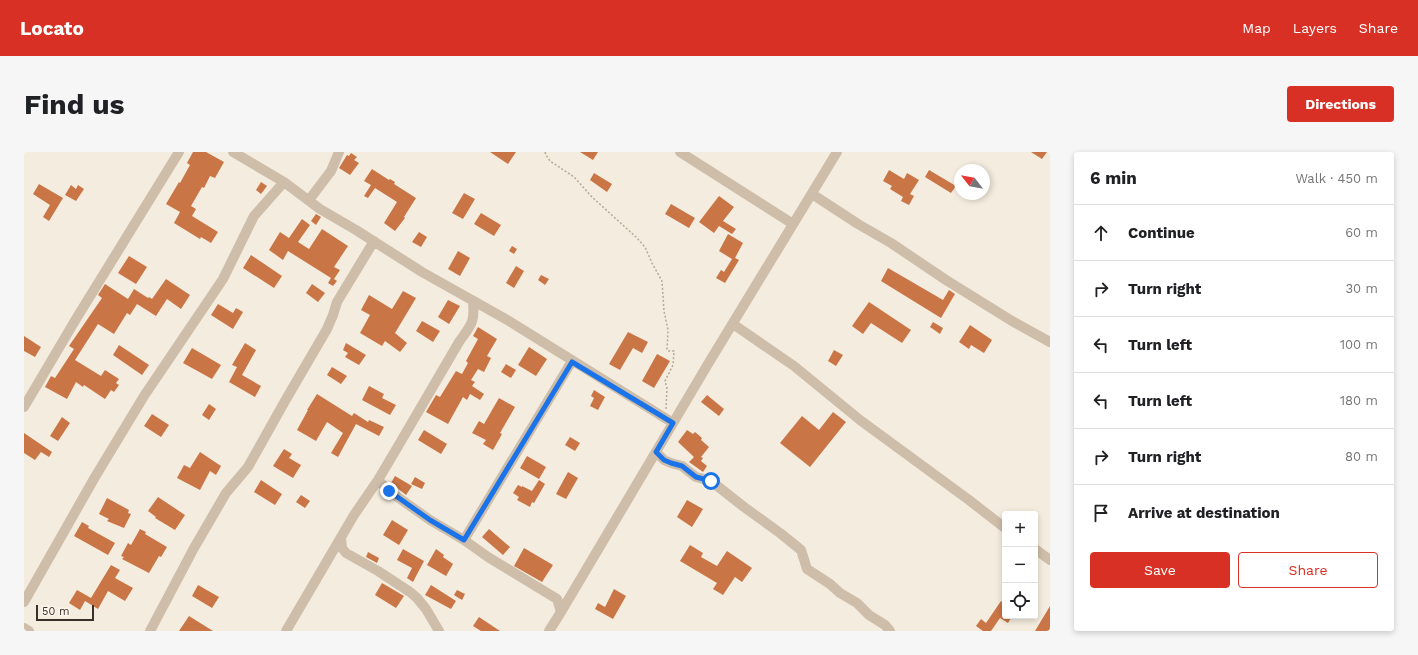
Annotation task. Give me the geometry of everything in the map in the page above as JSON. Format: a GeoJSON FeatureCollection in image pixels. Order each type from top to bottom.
{"type":"FeatureCollection","features":[{"type":"Feature","properties":{"kind":"street"},"geometry":{"type":"LineString","coordinates":[[24,407],[76,319],[179,152]]}},
{"type":"Feature","properties":{"kind":"street"},"geometry":{"type":"LineString","coordinates":[[233,152],[284,182],[320,209],[422,272],[509,321],[572,362],[669,421]]}},
{"type":"Feature","properties":{"kind":"street"},"geometry":{"type":"LineString","coordinates":[[309,200],[331,171],[339,152]]}},
{"type":"Feature","properties":{"kind":"street"},"geometry":{"type":"LineString","coordinates":[[680,152],[793,224]]}},
{"type":"Feature","properties":{"kind":"street"},"geometry":{"type":"LineString","coordinates":[[549,631],[656,452],[669,421],[733,324],[837,152]]}},
{"type":"Feature","properties":{"kind":"street"},"geometry":{"type":"LineString","coordinates":[[24,602],[94,477],[144,396],[224,279],[254,216],[284,182]]}},
{"type":"Feature","properties":{"kind":"street"},"geometry":{"type":"LineString","coordinates":[[812,194],[1012,321],[1050,342]]}},
{"type":"Feature","properties":{"kind":"street"},"geometry":{"type":"LineString","coordinates":[[150,631],[194,548],[226,493],[248,467],[327,329],[334,315],[337,302],[374,241]]}},
{"type":"Feature","properties":{"kind":"street"},"geometry":{"type":"LineString","coordinates":[[286,631],[354,515],[378,480],[459,342],[472,324],[474,318],[473,302]]}},
{"type":"Feature","properties":{"kind":"street"},"geometry":{"type":"LineString","coordinates":[[733,324],[782,357],[880,436],[1002,526]]}},
{"type":"Feature","properties":{"kind":"street"},"geometry":{"type":"LineString","coordinates":[[464,540],[572,362]]}},
{"type":"Feature","properties":{"kind":"street"},"geometry":{"type":"LineString","coordinates":[[656,452],[664,460],[682,466],[696,477],[711,481],[780,533],[801,550],[807,570],[857,603],[869,615],[885,625],[890,631]]}},
{"type":"Feature","properties":{"kind":"street"},"geometry":{"type":"LineString","coordinates":[[378,480],[389,491],[430,520],[557,599],[561,612]]}},
{"type":"Feature","properties":{"kind":"street"},"geometry":{"type":"LineString","coordinates":[[341,537],[342,548],[346,554],[378,571],[410,592],[426,609],[439,631]]}},
{"type":"Feature","properties":{"kind":"street"},"geometry":{"type":"LineString","coordinates":[[1038,550],[1050,560]]}},
{"type":"Feature","properties":{"kind":"street"},"geometry":{"type":"LineString","coordinates":[[24,628],[29,631]]}},
{"type":"Feature","properties":{"kind":"path"},"geometry":{"type":"LineString","coordinates":[[545,152],[550,161],[574,177],[592,197],[636,237],[645,247],[662,281],[664,311],[668,330],[667,349],[668,351],[674,351],[673,365],[665,381],[667,388],[669,421]]}},
{"type":"Feature","properties":{"kind":"building"},"geometry":{"type":"Polygon","coordinates":[[[193,152],[206,152],[224,162],[215,178],[210,176],[204,188],[202,187],[191,206],[196,209],[192,216],[218,232],[211,243],[201,237],[200,239],[174,223],[180,212],[166,204],[190,165],[187,163],[193,152]]]}},
{"type":"Feature","properties":{"kind":"building"},"geometry":{"type":"Polygon","coordinates":[[[490,152],[516,152],[508,164],[490,152]]]}},
{"type":"Feature","properties":{"kind":"building"},"geometry":{"type":"Polygon","coordinates":[[[580,152],[598,152],[593,160],[580,152]]]}},
{"type":"Feature","properties":{"kind":"building"},"geometry":{"type":"Polygon","coordinates":[[[1031,152],[1047,152],[1042,159],[1031,152]]]}},
{"type":"Feature","properties":{"kind":"building"},"geometry":{"type":"Polygon","coordinates":[[[351,153],[357,157],[354,160],[359,163],[350,175],[339,168],[347,155],[349,156],[351,153]]]}},
{"type":"Feature","properties":{"kind":"building"},"geometry":{"type":"Polygon","coordinates":[[[372,169],[389,180],[390,179],[395,182],[394,184],[416,198],[404,217],[405,218],[395,231],[384,223],[397,202],[375,188],[368,198],[364,196],[371,185],[364,181],[372,169]]]}},
{"type":"Feature","properties":{"kind":"building"},"geometry":{"type":"Polygon","coordinates":[[[889,170],[904,179],[907,173],[919,180],[910,194],[914,196],[909,205],[901,201],[903,197],[890,189],[892,186],[883,181],[889,170]]]}},
{"type":"Feature","properties":{"kind":"building"},"geometry":{"type":"Polygon","coordinates":[[[929,170],[954,185],[954,189],[951,193],[925,177],[929,170]]]}},
{"type":"Feature","properties":{"kind":"building"},"geometry":{"type":"Polygon","coordinates":[[[594,173],[612,184],[607,192],[590,180],[594,173]]]}},
{"type":"Feature","properties":{"kind":"building"},"geometry":{"type":"Polygon","coordinates":[[[261,182],[267,186],[261,194],[256,190],[261,182]]]}},
{"type":"Feature","properties":{"kind":"building"},"geometry":{"type":"Polygon","coordinates":[[[39,184],[63,198],[49,221],[43,217],[50,205],[33,194],[39,184]]]}},
{"type":"Feature","properties":{"kind":"building"},"geometry":{"type":"Polygon","coordinates":[[[71,185],[76,189],[78,185],[84,189],[76,201],[65,195],[71,185]]]}},
{"type":"Feature","properties":{"kind":"building"},"geometry":{"type":"Polygon","coordinates":[[[464,193],[475,199],[463,219],[452,213],[464,193]]]}},
{"type":"Feature","properties":{"kind":"building"},"geometry":{"type":"Polygon","coordinates":[[[719,196],[734,207],[723,221],[736,229],[732,234],[719,226],[714,233],[699,222],[719,196]]]}},
{"type":"Feature","properties":{"kind":"building"},"geometry":{"type":"Polygon","coordinates":[[[671,204],[695,218],[689,228],[665,214],[671,204]]]}},
{"type":"Feature","properties":{"kind":"building"},"geometry":{"type":"Polygon","coordinates":[[[481,213],[501,225],[494,236],[474,224],[481,213]]]}},
{"type":"Feature","properties":{"kind":"building"},"geometry":{"type":"Polygon","coordinates":[[[316,214],[321,217],[316,225],[311,221],[316,214]]]}},
{"type":"Feature","properties":{"kind":"building"},"geometry":{"type":"Polygon","coordinates":[[[302,219],[310,225],[298,242],[309,249],[322,229],[348,246],[334,267],[340,270],[334,279],[337,281],[333,286],[328,283],[331,278],[288,251],[283,260],[269,250],[280,232],[289,238],[302,219]]]}},
{"type":"Feature","properties":{"kind":"building"},"geometry":{"type":"Polygon","coordinates":[[[419,232],[427,237],[421,247],[412,242],[419,232]]]}},
{"type":"Feature","properties":{"kind":"building"},"geometry":{"type":"Polygon","coordinates":[[[728,234],[743,243],[735,258],[739,260],[725,283],[716,278],[721,270],[724,272],[732,259],[719,251],[728,234]]]}},
{"type":"Feature","properties":{"kind":"building"},"geometry":{"type":"Polygon","coordinates":[[[512,246],[517,249],[514,254],[509,251],[512,246]]]}},
{"type":"Feature","properties":{"kind":"building"},"geometry":{"type":"Polygon","coordinates":[[[458,251],[470,258],[460,276],[448,269],[458,251]]]}},
{"type":"Feature","properties":{"kind":"building"},"geometry":{"type":"Polygon","coordinates":[[[251,255],[282,276],[274,288],[243,268],[251,255]]]}},
{"type":"Feature","properties":{"kind":"building"},"geometry":{"type":"Polygon","coordinates":[[[129,256],[147,267],[136,284],[118,273],[129,256]]]}},
{"type":"Feature","properties":{"kind":"building"},"geometry":{"type":"Polygon","coordinates":[[[516,266],[524,271],[514,288],[506,283],[516,266]]]}},
{"type":"Feature","properties":{"kind":"building"},"geometry":{"type":"Polygon","coordinates":[[[888,268],[943,300],[949,290],[955,294],[941,318],[881,281],[888,268]]]}},
{"type":"Feature","properties":{"kind":"building"},"geometry":{"type":"Polygon","coordinates":[[[541,275],[549,279],[545,285],[538,280],[541,275]]]}},
{"type":"Feature","properties":{"kind":"building"},"geometry":{"type":"Polygon","coordinates":[[[166,279],[190,295],[181,309],[167,299],[156,316],[137,304],[130,315],[127,313],[114,334],[98,324],[75,360],[101,376],[105,370],[119,379],[116,383],[119,385],[114,392],[111,390],[105,399],[84,385],[83,387],[76,382],[67,399],[45,387],[51,376],[55,378],[74,349],[69,346],[102,298],[98,295],[105,284],[128,299],[134,289],[152,299],[166,279]]]}},
{"type":"Feature","properties":{"kind":"building"},"geometry":{"type":"Polygon","coordinates":[[[312,284],[325,293],[318,302],[306,293],[312,284]]]}},
{"type":"Feature","properties":{"kind":"building"},"geometry":{"type":"Polygon","coordinates":[[[403,291],[416,298],[395,333],[407,343],[400,352],[385,341],[382,346],[360,333],[370,315],[361,310],[369,295],[392,309],[403,291]]]}},
{"type":"Feature","properties":{"kind":"building"},"geometry":{"type":"Polygon","coordinates":[[[448,300],[460,306],[449,324],[438,317],[448,300]]]}},
{"type":"Feature","properties":{"kind":"building"},"geometry":{"type":"Polygon","coordinates":[[[869,302],[911,330],[902,343],[871,323],[863,334],[852,326],[869,302]]]}},
{"type":"Feature","properties":{"kind":"building"},"geometry":{"type":"Polygon","coordinates":[[[218,304],[233,313],[236,308],[243,312],[233,329],[211,315],[218,304]]]}},
{"type":"Feature","properties":{"kind":"building"},"geometry":{"type":"Polygon","coordinates":[[[422,321],[440,331],[433,342],[416,331],[422,321]]]}},
{"type":"Feature","properties":{"kind":"building"},"geometry":{"type":"Polygon","coordinates":[[[933,322],[943,328],[940,334],[930,327],[933,322]]]}},
{"type":"Feature","properties":{"kind":"building"},"geometry":{"type":"Polygon","coordinates":[[[970,325],[992,340],[984,353],[971,345],[969,349],[959,342],[970,325]]]}},
{"type":"Feature","properties":{"kind":"building"},"geometry":{"type":"Polygon","coordinates":[[[478,327],[497,339],[487,356],[491,358],[484,372],[478,369],[471,380],[475,382],[472,386],[484,394],[480,400],[470,394],[467,400],[463,397],[448,424],[426,412],[436,395],[440,397],[456,371],[462,374],[468,363],[466,361],[478,339],[473,336],[478,327]]]}},
{"type":"Feature","properties":{"kind":"building"},"geometry":{"type":"Polygon","coordinates":[[[628,332],[648,342],[642,353],[633,348],[620,370],[609,364],[628,332]]]}},
{"type":"Feature","properties":{"kind":"building"},"geometry":{"type":"Polygon","coordinates":[[[24,336],[41,347],[35,357],[24,351],[24,336]]]}},
{"type":"Feature","properties":{"kind":"building"},"geometry":{"type":"Polygon","coordinates":[[[245,343],[256,350],[242,375],[261,386],[255,397],[229,382],[237,367],[232,365],[245,343]]]}},
{"type":"Feature","properties":{"kind":"building"},"geometry":{"type":"Polygon","coordinates":[[[346,343],[366,355],[359,365],[345,357],[348,353],[343,350],[346,343]]]}},
{"type":"Feature","properties":{"kind":"building"},"geometry":{"type":"Polygon","coordinates":[[[119,345],[149,365],[142,375],[113,355],[119,345]]]}},
{"type":"Feature","properties":{"kind":"building"},"geometry":{"type":"Polygon","coordinates":[[[529,347],[547,359],[536,376],[518,365],[529,347]]]}},
{"type":"Feature","properties":{"kind":"building"},"geometry":{"type":"Polygon","coordinates":[[[192,348],[221,365],[212,379],[183,363],[192,348]]]}},
{"type":"Feature","properties":{"kind":"building"},"geometry":{"type":"Polygon","coordinates":[[[834,350],[843,355],[836,366],[828,361],[834,350]]]}},
{"type":"Feature","properties":{"kind":"building"},"geometry":{"type":"Polygon","coordinates":[[[657,354],[670,361],[654,388],[642,381],[657,354]]]}},
{"type":"Feature","properties":{"kind":"building"},"geometry":{"type":"Polygon","coordinates":[[[506,364],[516,370],[511,378],[501,372],[506,364]]]}},
{"type":"Feature","properties":{"kind":"building"},"geometry":{"type":"Polygon","coordinates":[[[332,367],[347,376],[341,384],[327,375],[332,367]]]}},
{"type":"Feature","properties":{"kind":"building"},"geometry":{"type":"Polygon","coordinates":[[[369,386],[384,394],[382,398],[396,405],[390,415],[362,400],[369,386]]]}},
{"type":"Feature","properties":{"kind":"building"},"geometry":{"type":"Polygon","coordinates":[[[594,390],[605,397],[598,410],[590,406],[594,398],[591,396],[594,390]]]}},
{"type":"Feature","properties":{"kind":"building"},"geometry":{"type":"Polygon","coordinates":[[[317,394],[352,416],[354,413],[368,422],[369,420],[384,427],[379,436],[356,424],[338,457],[331,453],[343,433],[327,422],[316,441],[297,430],[317,394]]]}},
{"type":"Feature","properties":{"kind":"building"},"geometry":{"type":"Polygon","coordinates":[[[707,395],[724,409],[719,416],[701,402],[707,395]]]}},
{"type":"Feature","properties":{"kind":"building"},"geometry":{"type":"Polygon","coordinates":[[[499,398],[515,407],[500,433],[502,434],[493,450],[483,444],[486,440],[472,433],[479,421],[484,424],[499,398]]]}},
{"type":"Feature","properties":{"kind":"building"},"geometry":{"type":"Polygon","coordinates":[[[209,404],[216,409],[209,420],[202,415],[209,404]]]}},
{"type":"Feature","properties":{"kind":"building"},"geometry":{"type":"Polygon","coordinates":[[[833,412],[846,422],[810,467],[780,443],[802,416],[819,430],[833,412]]]}},
{"type":"Feature","properties":{"kind":"building"},"geometry":{"type":"Polygon","coordinates":[[[152,414],[169,425],[161,437],[144,426],[152,414]]]}},
{"type":"Feature","properties":{"kind":"building"},"geometry":{"type":"Polygon","coordinates":[[[62,417],[70,423],[58,441],[50,436],[62,417]]]}},
{"type":"Feature","properties":{"kind":"building"},"geometry":{"type":"Polygon","coordinates":[[[424,430],[447,444],[441,454],[418,440],[424,430]]]}},
{"type":"Feature","properties":{"kind":"building"},"geometry":{"type":"Polygon","coordinates":[[[687,430],[693,434],[695,432],[709,447],[701,457],[703,458],[701,461],[707,466],[703,472],[689,462],[694,457],[678,442],[687,430]]]}},
{"type":"Feature","properties":{"kind":"building"},"geometry":{"type":"Polygon","coordinates":[[[24,433],[52,452],[49,457],[41,452],[35,460],[24,453],[24,433]]]}},
{"type":"Feature","properties":{"kind":"building"},"geometry":{"type":"Polygon","coordinates":[[[570,437],[580,443],[575,451],[565,445],[570,437]]]}},
{"type":"Feature","properties":{"kind":"building"},"geometry":{"type":"Polygon","coordinates":[[[284,449],[292,454],[289,458],[301,465],[293,478],[273,466],[284,449]]]}},
{"type":"Feature","properties":{"kind":"building"},"geometry":{"type":"Polygon","coordinates":[[[200,452],[221,466],[216,475],[210,471],[200,490],[177,478],[184,465],[190,468],[200,452]]]}},
{"type":"Feature","properties":{"kind":"building"},"geometry":{"type":"Polygon","coordinates":[[[527,456],[546,467],[539,479],[520,468],[527,456]]]}},
{"type":"Feature","properties":{"kind":"building"},"geometry":{"type":"Polygon","coordinates":[[[568,472],[578,478],[566,499],[556,494],[568,472]]]}},
{"type":"Feature","properties":{"kind":"building"},"geometry":{"type":"Polygon","coordinates":[[[395,476],[412,486],[406,495],[391,483],[395,476]]]}},
{"type":"Feature","properties":{"kind":"building"},"geometry":{"type":"Polygon","coordinates":[[[415,477],[425,483],[422,489],[411,484],[415,477]]]}},
{"type":"Feature","properties":{"kind":"building"},"geometry":{"type":"Polygon","coordinates":[[[261,480],[282,494],[275,505],[254,492],[261,480]]]}},
{"type":"Feature","properties":{"kind":"building"},"geometry":{"type":"Polygon","coordinates":[[[539,480],[545,484],[530,507],[517,500],[519,497],[513,493],[518,485],[532,491],[539,480]]]}},
{"type":"Feature","properties":{"kind":"building"},"geometry":{"type":"Polygon","coordinates":[[[301,495],[310,501],[305,508],[296,502],[301,495]]]}},
{"type":"Feature","properties":{"kind":"building"},"geometry":{"type":"Polygon","coordinates":[[[158,497],[185,515],[175,530],[155,518],[156,517],[148,511],[158,497]]]}},
{"type":"Feature","properties":{"kind":"building"},"geometry":{"type":"Polygon","coordinates":[[[107,498],[129,510],[128,513],[131,514],[124,528],[107,521],[109,519],[99,514],[107,498]]]}},
{"type":"Feature","properties":{"kind":"building"},"geometry":{"type":"Polygon","coordinates":[[[687,500],[703,509],[692,527],[677,517],[687,500]]]}},
{"type":"Feature","properties":{"kind":"building"},"geometry":{"type":"Polygon","coordinates":[[[392,520],[408,530],[399,545],[383,535],[392,520]]]}},
{"type":"Feature","properties":{"kind":"building"},"geometry":{"type":"Polygon","coordinates":[[[82,522],[89,526],[88,528],[115,543],[108,555],[74,536],[82,522]]]}},
{"type":"Feature","properties":{"kind":"building"},"geometry":{"type":"Polygon","coordinates":[[[140,529],[146,532],[145,534],[167,547],[161,557],[159,556],[149,573],[122,559],[124,557],[121,556],[128,543],[131,545],[140,529]]]}},
{"type":"Feature","properties":{"kind":"building"},"geometry":{"type":"Polygon","coordinates":[[[489,529],[510,547],[503,555],[482,537],[489,529]]]}},
{"type":"Feature","properties":{"kind":"building"},"geometry":{"type":"Polygon","coordinates":[[[690,545],[703,553],[701,557],[717,566],[727,551],[752,568],[742,582],[735,577],[723,595],[713,589],[717,583],[680,561],[690,545]]]}},
{"type":"Feature","properties":{"kind":"building"},"geometry":{"type":"Polygon","coordinates":[[[524,548],[553,565],[542,582],[514,566],[524,548]]]}},
{"type":"Feature","properties":{"kind":"building"},"geometry":{"type":"Polygon","coordinates":[[[403,549],[424,561],[413,582],[407,578],[412,568],[397,560],[403,549]]]}},
{"type":"Feature","properties":{"kind":"building"},"geometry":{"type":"Polygon","coordinates":[[[436,549],[444,555],[443,557],[453,564],[446,576],[427,565],[436,549]]]}},
{"type":"Feature","properties":{"kind":"building"},"geometry":{"type":"Polygon","coordinates":[[[368,552],[379,558],[377,563],[366,557],[368,552]]]}},
{"type":"Feature","properties":{"kind":"building"},"geometry":{"type":"Polygon","coordinates":[[[111,565],[120,570],[115,578],[133,588],[125,601],[108,591],[98,609],[85,601],[80,610],[69,603],[77,590],[91,598],[111,565]]]}},
{"type":"Feature","properties":{"kind":"building"},"geometry":{"type":"Polygon","coordinates":[[[382,583],[404,596],[396,608],[375,595],[382,583]]]}},
{"type":"Feature","properties":{"kind":"building"},"geometry":{"type":"Polygon","coordinates":[[[198,585],[219,597],[212,608],[192,596],[198,585]]]}},
{"type":"Feature","properties":{"kind":"building"},"geometry":{"type":"Polygon","coordinates":[[[431,585],[456,601],[451,609],[425,595],[431,585]]]}},
{"type":"Feature","properties":{"kind":"building"},"geometry":{"type":"Polygon","coordinates":[[[614,589],[626,596],[613,619],[595,609],[598,603],[605,607],[614,589]]]}},
{"type":"Feature","properties":{"kind":"building"},"geometry":{"type":"Polygon","coordinates":[[[457,590],[465,594],[462,600],[454,595],[457,590]]]}},
{"type":"Feature","properties":{"kind":"building"},"geometry":{"type":"Polygon","coordinates":[[[1002,602],[1002,619],[1010,619],[1008,623],[1000,618],[991,631],[983,631],[976,626],[981,619],[986,623],[1002,602]]]}},
{"type":"Feature","properties":{"kind":"building"},"geometry":{"type":"Polygon","coordinates":[[[1050,606],[1050,631],[1035,631],[1050,606]]]}},
{"type":"Feature","properties":{"kind":"building"},"geometry":{"type":"Polygon","coordinates":[[[189,616],[213,631],[179,631],[189,616]]]}},
{"type":"Feature","properties":{"kind":"building"},"geometry":{"type":"Polygon","coordinates":[[[479,617],[500,631],[481,631],[473,626],[479,617]]]}},
{"type":"Feature","properties":{"kind":"route"},"geometry":{"type":"LineString","coordinates":[[389,491],[430,520],[464,540],[572,362],[673,423],[656,452],[664,460],[682,466],[696,477],[711,481]]}}]}
